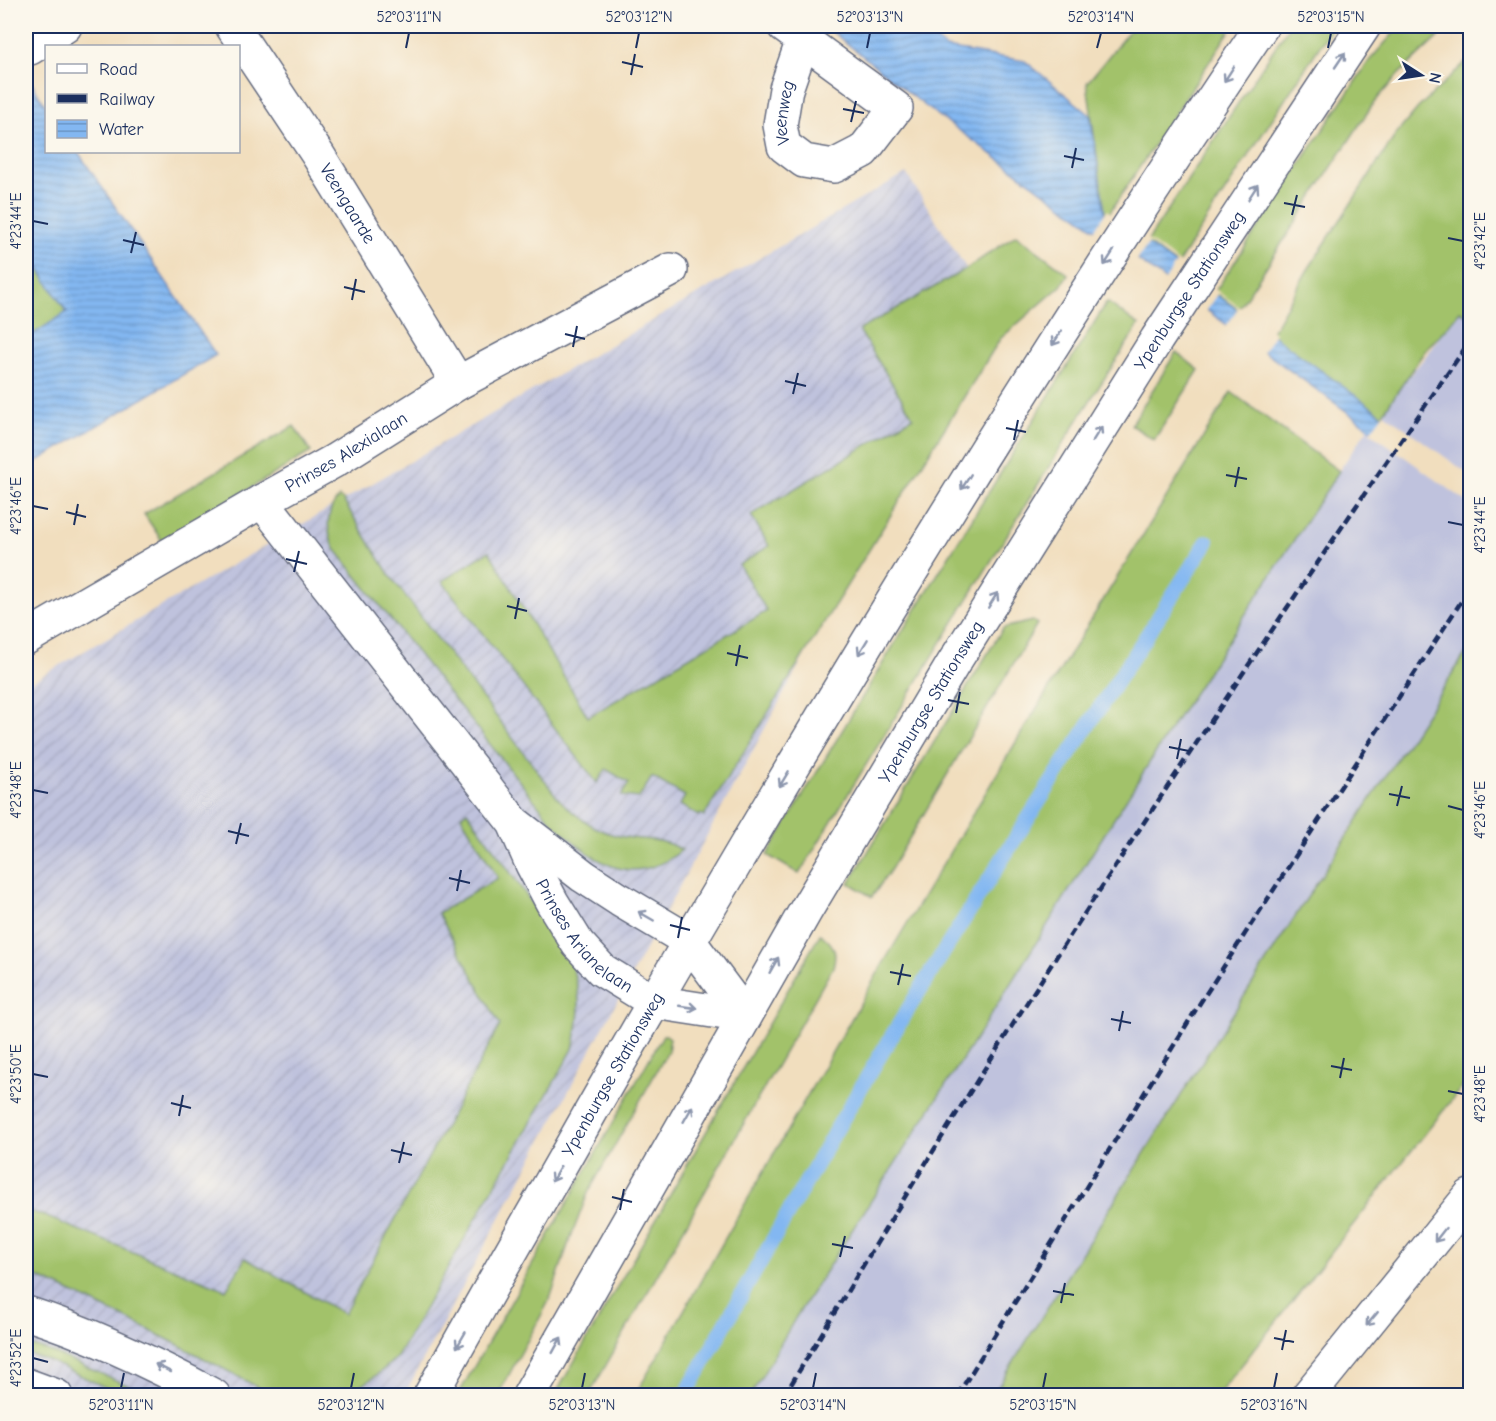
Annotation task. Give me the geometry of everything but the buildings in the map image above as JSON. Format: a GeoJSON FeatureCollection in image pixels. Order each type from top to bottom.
{"type":"FeatureCollection","features":[{"type":"Feature","properties":{"kind":"main road"},"geometry":{"type":"LineString","coordinates":[[30,48],[65,26]]}},
{"type":"Feature","properties":{"kind":"main road","name":"Veengaarde"},"geometry":{"type":"LineString","coordinates":[[232,26],[318,155],[458,383]]}},
{"type":"Feature","properties":{"kind":"main road","name":"Ypenburgse Stationsweg"},"geometry":{"type":"LineString","coordinates":[[430,1395],[689,941],[865,644],[1129,226],[1262,26]]}},
{"type":"Feature","properties":{"kind":"main road","name":"Ypenburgse Stationsweg"},"geometry":{"type":"LineString","coordinates":[[529,1395],[806,910],[947,674],[1157,339],[1364,26]]}},
{"type":"Feature","properties":{"kind":"main road","name":"Prinses Alexialaan"},"geometry":{"type":"LineString","coordinates":[[26,638],[334,461],[458,383],[671,270]]}},
{"type":"Feature","properties":{"kind":"main road","name":"Prinses Arianelaan"},"geometry":{"type":"LineString","coordinates":[[262,501],[514,823],[542,885],[585,953],[610,977],[654,1002],[745,1016]]}},
{"type":"Feature","properties":{"kind":"main road","name":"Prinses Arianelaan"},"geometry":{"type":"LineString","coordinates":[[514,823],[602,888],[689,941],[745,1016]]}},
{"type":"Feature","properties":{"kind":"main road"},"geometry":{"type":"LineString","coordinates":[[1308,1395],[1470,1196]]}},
{"type":"Feature","properties":{"kind":"main road"},"geometry":{"type":"LineString","coordinates":[[26,1312],[132,1353],[214,1395]]}},
{"type":"Feature","properties":{"kind":"main road"},"geometry":{"type":"LineString","coordinates":[[26,1385],[56,1395]]}},
{"type":"Feature","properties":{"kind":"shaded area"},"geometry":{"type":"Polygon","coordinates":[[[906,173],[992,309],[404,1395],[26,1395],[26,685],[906,173]]]}},
{"type":"Feature","properties":{"kind":"shaded area"},"geometry":{"type":"Polygon","coordinates":[[[1470,294],[1470,647],[1153,1138],[993,1395],[751,1396],[796,1317],[980,1032],[1173,725],[1332,481],[1379,412],[1425,357],[1470,294]]]}},
{"type":"Feature","properties":{"kind":"green space"},"geometry":{"type":"Polygon","coordinates":[[[1133,26],[1233,26],[1108,215],[1105,213],[1087,83],[1133,26]]]}},
{"type":"Feature","properties":{"kind":"green space"},"geometry":{"type":"Polygon","coordinates":[[[1289,26],[1333,26],[1177,265],[1146,243],[1289,26]]]}},
{"type":"Feature","properties":{"kind":"green space"},"geometry":{"type":"Polygon","coordinates":[[[1400,26],[1450,26],[1397,76],[1373,104],[1238,310],[1214,293],[1369,61],[1400,26]]]}},
{"type":"Feature","properties":{"kind":"green space"},"geometry":{"type":"Polygon","coordinates":[[[1470,58],[1470,317],[1460,311],[1426,349],[1382,415],[1271,334],[1307,271],[1397,133],[1418,108],[1470,58]]]}},
{"type":"Feature","properties":{"kind":"green space"},"geometry":{"type":"Polygon","coordinates":[[[1016,235],[1068,274],[1061,286],[1000,339],[704,816],[701,814],[699,816],[680,805],[685,796],[652,777],[639,798],[621,796],[629,783],[606,769],[597,783],[442,581],[489,551],[588,717],[767,611],[739,565],[769,546],[751,515],[913,417],[859,330],[966,269],[1016,235]]]}},
{"type":"Feature","properties":{"kind":"green space"},"geometry":{"type":"Polygon","coordinates":[[[26,249],[67,313],[26,339],[26,249]]]}},
{"type":"Feature","properties":{"kind":"green space"},"geometry":{"type":"Polygon","coordinates":[[[1107,302],[1139,325],[1082,413],[799,874],[767,855],[898,638],[1107,302]]]}},
{"type":"Feature","properties":{"kind":"green space"},"geometry":{"type":"Polygon","coordinates":[[[1176,352],[1199,370],[1154,440],[1131,425],[1176,352]]]}},
{"type":"Feature","properties":{"kind":"green space"},"geometry":{"type":"Polygon","coordinates":[[[1231,392],[1339,471],[1173,725],[980,1032],[796,1317],[751,1395],[643,1396],[637,1392],[884,962],[1231,392]]]}},
{"type":"Feature","properties":{"kind":"green space"},"geometry":{"type":"Polygon","coordinates":[[[294,426],[311,452],[162,541],[144,514],[294,426]]]}},
{"type":"Feature","properties":{"kind":"green space"},"geometry":{"type":"Polygon","coordinates":[[[339,497],[389,574],[557,797],[576,815],[598,829],[624,837],[664,842],[682,850],[663,863],[644,869],[627,870],[611,866],[596,858],[550,820],[335,549],[328,522],[331,509],[339,497]]]}},
{"type":"Feature","properties":{"kind":"green space"},"geometry":{"type":"Polygon","coordinates":[[[1033,621],[1037,624],[872,897],[849,883],[1003,628],[1033,621]]]}},
{"type":"Feature","properties":{"kind":"green space"},"geometry":{"type":"Polygon","coordinates":[[[1470,647],[1470,1077],[1218,1395],[993,1395],[1229,1020],[1470,647]]]}},
{"type":"Feature","properties":{"kind":"green space"},"geometry":{"type":"Polygon","coordinates":[[[467,811],[565,950],[575,975],[579,998],[578,1022],[573,1049],[397,1357],[364,1384],[342,1396],[276,1396],[147,1329],[26,1272],[26,1210],[226,1290],[245,1258],[344,1314],[500,1025],[438,913],[498,878],[461,816],[467,811]]]}},
{"type":"Feature","properties":{"kind":"green space"},"geometry":{"type":"Polygon","coordinates":[[[820,934],[835,952],[833,967],[589,1395],[555,1395],[820,934]]]}},
{"type":"Feature","properties":{"kind":"green space"},"geometry":{"type":"Polygon","coordinates":[[[663,1035],[670,1038],[668,1051],[588,1193],[550,1299],[498,1395],[458,1395],[663,1035]]]}},
{"type":"Feature","properties":{"kind":"green space"},"geometry":{"type":"Polygon","coordinates":[[[26,1344],[49,1351],[150,1395],[122,1395],[49,1361],[26,1353],[26,1344]]]}},
{"type":"Feature","properties":{"kind":"water"},"geometry":{"type":"Polygon","coordinates":[[[825,26],[919,26],[946,48],[1025,61],[1090,115],[1105,213],[1382,415],[1470,501],[924,105],[825,26]]]}},
{"type":"Feature","properties":{"kind":"water"},"geometry":{"type":"Polygon","coordinates":[[[26,75],[45,104],[45,153],[79,153],[216,355],[26,468],[26,339],[67,312],[26,249],[26,75]]]}},
{"type":"Feature","properties":{"kind":"pier"},"geometry":{"type":"Polygon","coordinates":[[[1107,210],[1275,333],[1262,354],[1225,328],[1238,308],[1218,293],[1204,313],[1163,283],[1176,263],[1149,243],[1135,263],[1093,232],[1107,210]]]}},
{"type":"Feature","properties":{"kind":"pier"},"geometry":{"type":"Polygon","coordinates":[[[1384,413],[1470,475],[1470,504],[1370,432],[1384,413]]]}},
{"type":"Feature","properties":{"kind":"waterway"},"geometry":{"type":"LineString","coordinates":[[685,1396],[893,1034],[1009,848],[1207,542]]}},
{"type":"Feature","properties":{"kind":"railway"},"geometry":{"type":"LineString","coordinates":[[784,1396],[941,1139],[1090,905],[1250,662],[1470,341]]}},
{"type":"Feature","properties":{"kind":"railway"},"geometry":{"type":"LineString","coordinates":[[957,1396],[1200,1003],[1470,588]]}}]}
